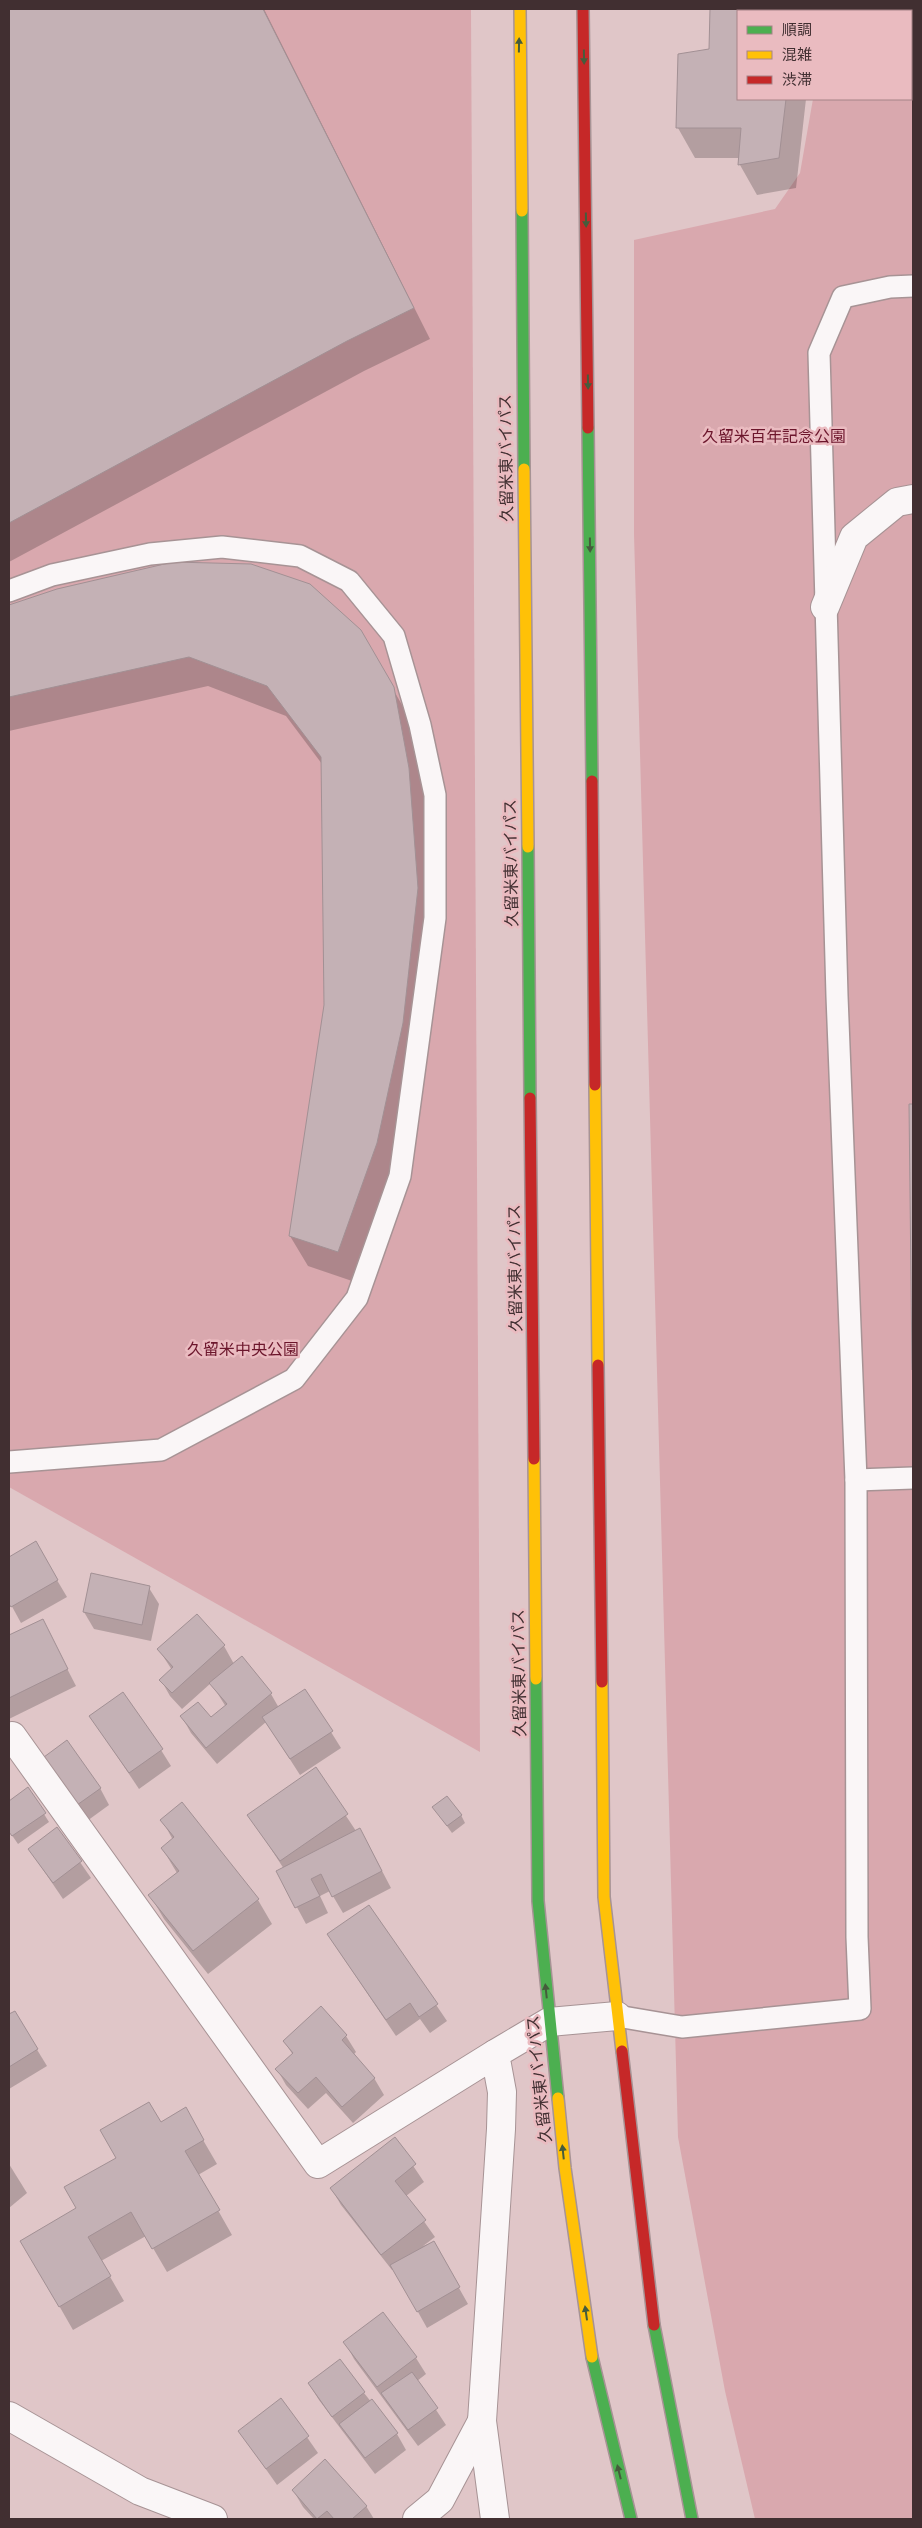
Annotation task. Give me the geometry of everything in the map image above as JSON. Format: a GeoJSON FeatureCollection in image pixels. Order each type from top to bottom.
{"type":"FeatureCollection","features":[{"type":"Feature","properties":{"kind":"highway","name":"久留米東バイパス"},"geometry":{"type":"LineString","coordinates":[[520,9],[538,1901],[565,2168],[594,2369],[631,2519]]}},
{"type":"Feature","properties":{"kind":"highway"},"geometry":{"type":"LineString","coordinates":[[583,9],[604,1897],[656,2345],[692,2519]]}},
{"type":"Feature","properties":{"kind":"street"},"geometry":{"type":"LineString","coordinates":[[825,607],[854,537],[897,502],[913,499]]}},
{"type":"Feature","properties":{"kind":"street"},"geometry":{"type":"LineString","coordinates":[[9,1738],[12,1736],[318,2164],[550,2022],[617,2016]]}},
{"type":"Feature","properties":{"kind":"street"},"geometry":{"type":"LineString","coordinates":[[495,2054],[502,2092],[501,2129],[482,2422],[495,2519]]}},
{"type":"Feature","properties":{"kind":"street"},"geometry":{"type":"LineString","coordinates":[[9,2416],[140,2491],[213,2519]]}},
{"type":"Feature","properties":{"kind":"street"},"geometry":{"type":"LineString","coordinates":[[417,2519],[440,2500],[482,2422]]}},
{"type":"Feature","properties":{"kind":"lane"},"geometry":{"type":"LineString","coordinates":[[617,2016],[682,2027],[860,2009],[857,1937],[856,1480],[836,996],[819,353],[843,297],[890,287],[913,286]]}},
{"type":"Feature","properties":{"kind":"lane"},"geometry":{"type":"LineString","coordinates":[[9,591],[52,575],[150,554],[222,546],[300,556],[349,581],[394,636],[420,725],[435,795],[435,918],[400,1176],[357,1298],[294,1379],[161,1450],[9,1462]]}},
{"type":"Feature","properties":{"kind":"lane"},"geometry":{"type":"LineString","coordinates":[[856,1480],[913,1478]]}},
{"type":"Feature","properties":{"kind":"green space","name":"久留米中央公園"},"geometry":{"type":"Polygon","coordinates":[[[9,9],[471,9],[480,1752],[9,1487],[9,9]]]}},
{"type":"Feature","properties":{"kind":"green space","name":"久留米百年記念公園"},"geometry":{"type":"Polygon","coordinates":[[[913,9],[913,2519],[755,2519],[725,2391],[678,2137],[634,534],[634,240],[775,209],[800,173],[813,100],[912,100],[912,10],[828,10],[913,9]]]}},
{"type":"Feature","properties":{"kind":"building"},"geometry":{"type":"Polygon","coordinates":[[[9,9],[263,9],[414,308],[347,341],[9,523],[9,9]]]}},
{"type":"Feature","properties":{"kind":"building"},"geometry":{"type":"Polygon","coordinates":[[[710,9],[796,9],[737,10],[737,100],[786,100],[779,158],[738,165],[741,128],[676,128],[678,54],[709,49],[710,9]]]}},
{"type":"Feature","properties":{"kind":"building"},"geometry":{"type":"Polygon","coordinates":[[[173,562],[251,564],[310,584],[361,630],[394,687],[409,768],[418,888],[403,1023],[377,1143],[338,1252],[289,1236],[324,1005],[321,757],[267,686],[189,657],[9,697],[9,605],[57,589],[173,562]]]}},
{"type":"Feature","properties":{"kind":"building"},"geometry":{"type":"Polygon","coordinates":[[[909,1104],[913,1104],[913,1370],[912,1370],[909,1104]]]}},
{"type":"Feature","properties":{"kind":"building"},"geometry":{"type":"Polygon","coordinates":[[[36,1541],[58,1580],[11,1607],[9,1604],[9,1557],[36,1541]]]}},
{"type":"Feature","properties":{"kind":"building"},"geometry":{"type":"Polygon","coordinates":[[[91,1573],[150,1586],[142,1625],[83,1612],[91,1573]]]}},
{"type":"Feature","properties":{"kind":"building"},"geometry":{"type":"Polygon","coordinates":[[[197,1614],[225,1645],[172,1693],[159,1680],[173,1667],[157,1649],[197,1614]]]}},
{"type":"Feature","properties":{"kind":"building"},"geometry":{"type":"Polygon","coordinates":[[[43,1619],[68,1669],[9,1698],[9,1635],[43,1619]]]}},
{"type":"Feature","properties":{"kind":"building"},"geometry":{"type":"Polygon","coordinates":[[[242,1656],[272,1693],[206,1748],[180,1716],[198,1702],[211,1717],[227,1704],[209,1683],[242,1656]]]}},
{"type":"Feature","properties":{"kind":"building"},"geometry":{"type":"Polygon","coordinates":[[[305,1689],[333,1731],[290,1759],[262,1717],[305,1689]]]}},
{"type":"Feature","properties":{"kind":"building"},"geometry":{"type":"Polygon","coordinates":[[[123,1692],[163,1749],[129,1773],[89,1716],[123,1692]]]}},
{"type":"Feature","properties":{"kind":"building"},"geometry":{"type":"Polygon","coordinates":[[[67,1740],[101,1788],[77,1805],[44,1757],[67,1740]]]}},
{"type":"Feature","properties":{"kind":"building"},"geometry":{"type":"Polygon","coordinates":[[[316,1767],[348,1814],[280,1861],[247,1815],[316,1767]]]}},
{"type":"Feature","properties":{"kind":"building"},"geometry":{"type":"Polygon","coordinates":[[[28,1787],[46,1813],[12,1836],[9,1832],[9,1801],[28,1787]]]}},
{"type":"Feature","properties":{"kind":"building"},"geometry":{"type":"Polygon","coordinates":[[[447,1796],[462,1815],[447,1826],[432,1807],[447,1796]]]}},
{"type":"Feature","properties":{"kind":"building"},"geometry":{"type":"Polygon","coordinates":[[[182,1802],[259,1899],[193,1951],[148,1895],[179,1871],[161,1848],[174,1837],[160,1820],[182,1802]]]}},
{"type":"Feature","properties":{"kind":"building"},"geometry":{"type":"Polygon","coordinates":[[[57,1827],[82,1861],[53,1883],[28,1849],[57,1827]]]}},
{"type":"Feature","properties":{"kind":"building"},"geometry":{"type":"Polygon","coordinates":[[[360,1828],[382,1871],[332,1897],[321,1874],[311,1879],[320,1896],[295,1908],[276,1871],[360,1828]]]}},
{"type":"Feature","properties":{"kind":"building"},"geometry":{"type":"Polygon","coordinates":[[[369,1905],[438,2004],[419,2017],[410,2003],[386,2020],[327,1934],[369,1905]]]}},
{"type":"Feature","properties":{"kind":"building"},"geometry":{"type":"Polygon","coordinates":[[[321,2006],[347,2035],[342,2040],[375,2078],[342,2107],[316,2077],[298,2093],[275,2069],[293,2053],[283,2041],[321,2006]]]}},
{"type":"Feature","properties":{"kind":"building"},"geometry":{"type":"Polygon","coordinates":[[[15,2011],[38,2049],[9,2067],[9,2014],[15,2011]]]}},
{"type":"Feature","properties":{"kind":"building"},"geometry":{"type":"Polygon","coordinates":[[[149,2102],[161,2122],[186,2107],[204,2140],[185,2151],[220,2210],[152,2249],[131,2212],[88,2237],[111,2276],[59,2307],[20,2241],[76,2208],[64,2187],[116,2158],[100,2130],[149,2102]]]}},
{"type":"Feature","properties":{"kind":"building"},"geometry":{"type":"Polygon","coordinates":[[[395,2137],[416,2164],[395,2181],[426,2220],[381,2255],[330,2188],[395,2137]]]}},
{"type":"Feature","properties":{"kind":"building"},"geometry":{"type":"Polygon","coordinates":[[[434,2241],[460,2287],[417,2312],[390,2265],[434,2241]]]}},
{"type":"Feature","properties":{"kind":"building"},"geometry":{"type":"Polygon","coordinates":[[[383,2312],[417,2357],[377,2387],[343,2342],[383,2312]]]}},
{"type":"Feature","properties":{"kind":"building"},"geometry":{"type":"Polygon","coordinates":[[[340,2359],[365,2392],[332,2417],[308,2383],[340,2359]]]}},
{"type":"Feature","properties":{"kind":"building"},"geometry":{"type":"Polygon","coordinates":[[[412,2372],[438,2408],[408,2430],[381,2393],[412,2372]]]}},
{"type":"Feature","properties":{"kind":"building"},"geometry":{"type":"Polygon","coordinates":[[[281,2398],[309,2436],[266,2469],[238,2431],[281,2398]]]}},
{"type":"Feature","properties":{"kind":"building"},"geometry":{"type":"Polygon","coordinates":[[[372,2399],[398,2433],[365,2458],[339,2424],[372,2399]]]}},
{"type":"Feature","properties":{"kind":"building"},"geometry":{"type":"Polygon","coordinates":[[[325,2459],[367,2506],[352,2519],[334,2519],[327,2511],[317,2519],[292,2490],[325,2459]]]}},
{"type":"Feature","properties":{"kind":"traffic: fast"},"geometry":{"type":"LineString","coordinates":[[522,211],[524,469]]}},
{"type":"Feature","properties":{"kind":"traffic: fast"},"geometry":{"type":"LineString","coordinates":[[588,428],[592,781]]}},
{"type":"Feature","properties":{"kind":"traffic: fast"},"geometry":{"type":"LineString","coordinates":[[528,847],[530,1098]]}},
{"type":"Feature","properties":{"kind":"traffic: fast"},"geometry":{"type":"LineString","coordinates":[[536,1679],[538,1901],[558,2098]]}},
{"type":"Feature","properties":{"kind":"traffic: fast"},"geometry":{"type":"LineString","coordinates":[[654,2325],[692,2519]]}},
{"type":"Feature","properties":{"kind":"traffic: fast"},"geometry":{"type":"LineString","coordinates":[[592,2357],[631,2519]]}},
{"type":"Feature","properties":{"kind":"traffic: slow"},"geometry":{"type":"LineString","coordinates":[[520,9],[522,211]]}},
{"type":"Feature","properties":{"kind":"traffic: slow"},"geometry":{"type":"LineString","coordinates":[[524,469],[528,847]]}},
{"type":"Feature","properties":{"kind":"traffic: slow"},"geometry":{"type":"LineString","coordinates":[[595,1085],[598,1365]]}},
{"type":"Feature","properties":{"kind":"traffic: slow"},"geometry":{"type":"LineString","coordinates":[[534,1459],[536,1679]]}},
{"type":"Feature","properties":{"kind":"traffic: slow"},"geometry":{"type":"LineString","coordinates":[[602,1682],[604,1897],[622,2051]]}},
{"type":"Feature","properties":{"kind":"traffic: slow"},"geometry":{"type":"LineString","coordinates":[[558,2098],[565,2168],[592,2357]]}},
{"type":"Feature","properties":{"kind":"traffic: jam"},"geometry":{"type":"LineString","coordinates":[[583,9],[588,428]]}},
{"type":"Feature","properties":{"kind":"traffic: jam"},"geometry":{"type":"LineString","coordinates":[[592,781],[595,1085]]}},
{"type":"Feature","properties":{"kind":"traffic: jam"},"geometry":{"type":"LineString","coordinates":[[530,1098],[534,1459]]}},
{"type":"Feature","properties":{"kind":"traffic: jam"},"geometry":{"type":"LineString","coordinates":[[598,1365],[602,1682]]}},
{"type":"Feature","properties":{"kind":"traffic: jam"},"geometry":{"type":"LineString","coordinates":[[622,2051],[654,2325]]}}]}
